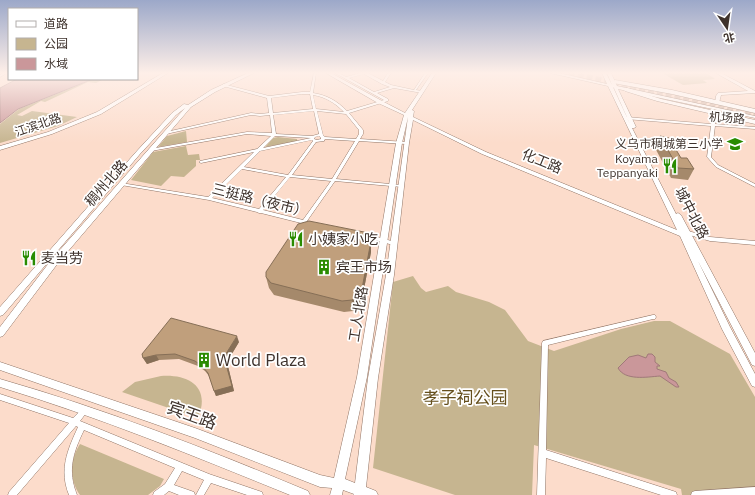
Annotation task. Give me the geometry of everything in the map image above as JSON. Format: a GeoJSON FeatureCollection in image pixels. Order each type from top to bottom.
{"type":"FeatureCollection","features":[{"type":"Feature","properties":{"kind":"highway"},"geometry":{"type":"LineString","coordinates":[[649,96],[714,113],[755,117]]}},
{"type":"Feature","properties":{"kind":"highway"},"geometry":{"type":"LineString","coordinates":[[664,96],[755,117]]}},
{"type":"Feature","properties":{"kind":"highway"},"geometry":{"type":"LineString","coordinates":[[665,96],[745,110]]}},
{"type":"Feature","properties":{"kind":"highway"},"geometry":{"type":"LineString","coordinates":[[684,96],[745,110],[755,117]]}},
{"type":"Feature","properties":{"kind":"highway"},"geometry":{"type":"LineString","coordinates":[[688,96],[717,102],[755,117]]}},
{"type":"Feature","properties":{"kind":"highway"},"geometry":{"type":"LineString","coordinates":[[680,105],[755,117]]}},
{"type":"Feature","properties":{"kind":"highway"},"geometry":{"type":"LineString","coordinates":[[733,112],[755,117]]}},
{"type":"Feature","properties":{"kind":"main road","name":"江滨北路"},"geometry":{"type":"LineString","coordinates":[[0,148],[83,118],[123,96]]}},
{"type":"Feature","properties":{"kind":"main road","name":"江滨北路"},"geometry":{"type":"LineString","coordinates":[[0,148],[50,132],[99,113],[127,96]]}},
{"type":"Feature","properties":{"kind":"main road","name":"稠州北路"},"geometry":{"type":"LineString","coordinates":[[0,313],[138,153],[174,114],[200,96]]}},
{"type":"Feature","properties":{"kind":"main road","name":"稠州北路"},"geometry":{"type":"LineString","coordinates":[[0,333],[55,261],[121,184],[189,106],[206,96]]}},
{"type":"Feature","properties":{"kind":"main road","name":"化工路"},"geometry":{"type":"LineString","coordinates":[[370,96],[484,153],[685,233]]}},
{"type":"Feature","properties":{"kind":"main road","name":"化工路"},"geometry":{"type":"LineString","coordinates":[[371,96],[381,102]]}},
{"type":"Feature","properties":{"kind":"main road","name":"工人北路"},"geometry":{"type":"LineString","coordinates":[[338,490],[362,377],[393,185],[409,115],[416,96]]}},
{"type":"Feature","properties":{"kind":"main road","name":"工人北路"},"geometry":{"type":"LineString","coordinates":[[409,115],[420,96]]}},
{"type":"Feature","properties":{"kind":"main road","name":"城中北路"},"geometry":{"type":"LineString","coordinates":[[617,96],[685,233],[755,362]]}},
{"type":"Feature","properties":{"kind":"main road"},"geometry":{"type":"LineString","coordinates":[[656,96],[733,112]]}},
{"type":"Feature","properties":{"kind":"main road"},"geometry":{"type":"LineString","coordinates":[[662,96],[755,117]]}},
{"type":"Feature","properties":{"kind":"main road"},"geometry":{"type":"LineString","coordinates":[[717,102],[718,96]]}},
{"type":"Feature","properties":{"kind":"main road","name":"工人北路"},"geometry":{"type":"LineString","coordinates":[[360,493],[373,378],[390,275],[401,186],[403,143]]}},
{"type":"Feature","properties":{"kind":"main road","name":"城中北路"},"geometry":{"type":"LineString","coordinates":[[685,233],[738,356],[755,383]]}},
{"type":"Feature","properties":{"kind":"main road","name":"宾王路"},"geometry":{"type":"LineString","coordinates":[[0,366],[188,430],[320,481],[338,490],[372,495]]}},
{"type":"Feature","properties":{"kind":"main road"},"geometry":{"type":"LineString","coordinates":[[0,383],[53,398],[212,458],[304,495]]}},
{"type":"Feature","properties":{"kind":"street"},"geometry":{"type":"LineString","coordinates":[[266,96],[278,96]]}},
{"type":"Feature","properties":{"kind":"street"},"geometry":{"type":"LineString","coordinates":[[312,96],[322,137]]}},
{"type":"Feature","properties":{"kind":"street"},"geometry":{"type":"LineString","coordinates":[[304,222],[333,181],[361,134],[361,130],[346,113],[332,100],[324,96]]}},
{"type":"Feature","properties":{"kind":"street"},"geometry":{"type":"LineString","coordinates":[[166,133],[251,114],[271,114],[314,110],[346,113],[387,100],[379,96]]}},
{"type":"Feature","properties":{"kind":"street"},"geometry":{"type":"LineString","coordinates":[[269,97],[274,135]]}},
{"type":"Feature","properties":{"kind":"street"},"geometry":{"type":"LineString","coordinates":[[714,113],[708,157],[717,166],[755,186]]}},
{"type":"Feature","properties":{"kind":"street","name":"机场路"},"geometry":{"type":"LineString","coordinates":[[628,120],[755,129]]}},
{"type":"Feature","properties":{"kind":"street"},"geometry":{"type":"LineString","coordinates":[[259,212],[289,176],[319,130]]}},
{"type":"Feature","properties":{"kind":"street"},"geometry":{"type":"LineString","coordinates":[[151,150],[247,133],[314,138],[320,141],[322,137],[403,143]]}},
{"type":"Feature","properties":{"kind":"street"},"geometry":{"type":"LineString","coordinates":[[209,199],[274,135]]}},
{"type":"Feature","properties":{"kind":"street"},"geometry":{"type":"LineString","coordinates":[[202,162],[314,138]]}},
{"type":"Feature","properties":{"kind":"street"},"geometry":{"type":"LineString","coordinates":[[242,168],[289,176],[333,181],[401,186]]}},
{"type":"Feature","properties":{"kind":"street","name":"三挺路（夜市）"},"geometry":{"type":"LineString","coordinates":[[121,184],[209,199],[311,224]]}},
{"type":"Feature","properties":{"kind":"street","name":"化工路"},"geometry":{"type":"LineString","coordinates":[[685,233],[710,239],[755,243]]}},
{"type":"Feature","properties":{"kind":"street"},"geometry":{"type":"LineString","coordinates":[[355,234],[393,243]]}},
{"type":"Feature","properties":{"kind":"street"},"geometry":{"type":"LineString","coordinates":[[542,495],[545,343],[653,316]]}},
{"type":"Feature","properties":{"kind":"street"},"geometry":{"type":"LineString","coordinates":[[0,397],[74,422],[209,478],[259,495]]}},
{"type":"Feature","properties":{"kind":"street"},"geometry":{"type":"LineString","coordinates":[[12,495],[84,410]]}},
{"type":"Feature","properties":{"kind":"street"},"geometry":{"type":"LineString","coordinates":[[73,495],[68,476],[69,462],[73,445],[82,426]]}},
{"type":"Feature","properties":{"kind":"street"},"geometry":{"type":"LineString","coordinates":[[543,453],[673,495]]}},
{"type":"Feature","properties":{"kind":"street"},"geometry":{"type":"LineString","coordinates":[[157,495],[168,487],[180,466]]}},
{"type":"Feature","properties":{"kind":"street"},"geometry":{"type":"LineString","coordinates":[[200,495],[209,478]]}},
{"type":"Feature","properties":{"kind":"street"},"geometry":{"type":"LineString","coordinates":[[168,487],[191,495]]}},
{"type":"Feature","properties":{"kind":"street"},"geometry":{"type":"LineString","coordinates":[[695,495],[755,490]]}},
{"type":"Feature","properties":{"kind":"green space"},"geometry":{"type":"Polygon","coordinates":[[[51,96],[58,96],[45,102],[41,101],[17,115],[22,116],[32,111],[77,117],[58,126],[0,143],[0,124],[19,109],[51,96]]]}},
{"type":"Feature","properties":{"kind":"green space"},"geometry":{"type":"Polygon","coordinates":[[[186,131],[187,142],[158,147],[167,136],[186,131]]]}},
{"type":"Feature","properties":{"kind":"green space"},"geometry":{"type":"Polygon","coordinates":[[[278,137],[297,139],[297,141],[265,147],[273,138],[278,137]]]}},
{"type":"Feature","properties":{"kind":"green space"},"geometry":{"type":"Polygon","coordinates":[[[186,146],[188,155],[199,154],[200,160],[196,160],[196,166],[184,177],[171,176],[161,186],[131,180],[153,152],[186,146]]]}},
{"type":"Feature","properties":{"kind":"green space","name":"孝子祠公园"},"geometry":{"type":"Polygon","coordinates":[[[413,276],[421,288],[426,292],[448,286],[456,292],[489,302],[505,310],[528,341],[554,351],[621,329],[654,321],[670,321],[730,354],[755,397],[755,495],[682,495],[681,489],[534,445],[532,495],[455,495],[373,468],[393,282],[413,276]]]}},
{"type":"Feature","properties":{"kind":"green space"},"geometry":{"type":"Polygon","coordinates":[[[161,376],[180,377],[195,385],[202,398],[198,418],[122,392],[135,382],[161,376]]]}},
{"type":"Feature","properties":{"kind":"green space"},"geometry":{"type":"Polygon","coordinates":[[[80,444],[164,479],[160,486],[148,495],[80,495],[74,483],[72,470],[74,456],[80,444]]]}},
{"type":"Feature","properties":{"kind":"water"},"geometry":{"type":"Polygon","coordinates":[[[0,96],[50,96],[18,109],[0,123],[0,96]]]}},
{"type":"Feature","properties":{"kind":"water"},"geometry":{"type":"Polygon","coordinates":[[[648,354],[652,354],[655,357],[655,362],[660,366],[657,366],[657,369],[666,372],[669,378],[676,382],[679,387],[676,387],[660,376],[631,377],[621,372],[618,368],[629,357],[638,355],[646,358],[648,354]]]}},
{"type":"Feature","properties":{"kind":"building"},"geometry":{"type":"Polygon","coordinates":[[[660,136],[669,138],[681,158],[687,158],[694,169],[678,168],[660,136]]]}},
{"type":"Feature","properties":{"kind":"building","name":"宾王市场"},"geometry":{"type":"Polygon","coordinates":[[[309,221],[368,234],[371,241],[361,294],[352,300],[342,301],[271,283],[266,277],[266,272],[298,224],[309,221]]]}},
{"type":"Feature","properties":{"kind":"building","name":"World Plaza"},"geometry":{"type":"Polygon","coordinates":[[[171,318],[237,336],[224,357],[232,386],[214,391],[208,373],[202,366],[195,361],[175,354],[156,355],[143,358],[142,354],[171,318]]]}},
{"type":"Feature","properties":{"kind":"tunnel"},"geometry":{"type":"LineString","coordinates":[[671,96],[755,115]]}},
{"type":"Feature","properties":{"kind":"place","name":"义乌市稠城第三小学"},"geometry":{"type":"Point","coordinates":[735,144]}},
{"type":"Feature","properties":{"kind":"place","name":"Koyama Teppanyaki"},"geometry":{"type":"Point","coordinates":[670,166]}},
{"type":"Feature","properties":{"kind":"place","name":"小姨家小吃"},"geometry":{"type":"Point","coordinates":[296,239]}},
{"type":"Feature","properties":{"kind":"place","name":"麦当劳"},"geometry":{"type":"Point","coordinates":[29,258]}},
{"type":"Feature","properties":{"kind":"place","name":"宾王市场"},"geometry":{"type":"Point","coordinates":[324,267]}},
{"type":"Feature","properties":{"kind":"place","name":"World Plaza"},"geometry":{"type":"Point","coordinates":[204,360]}}]}
